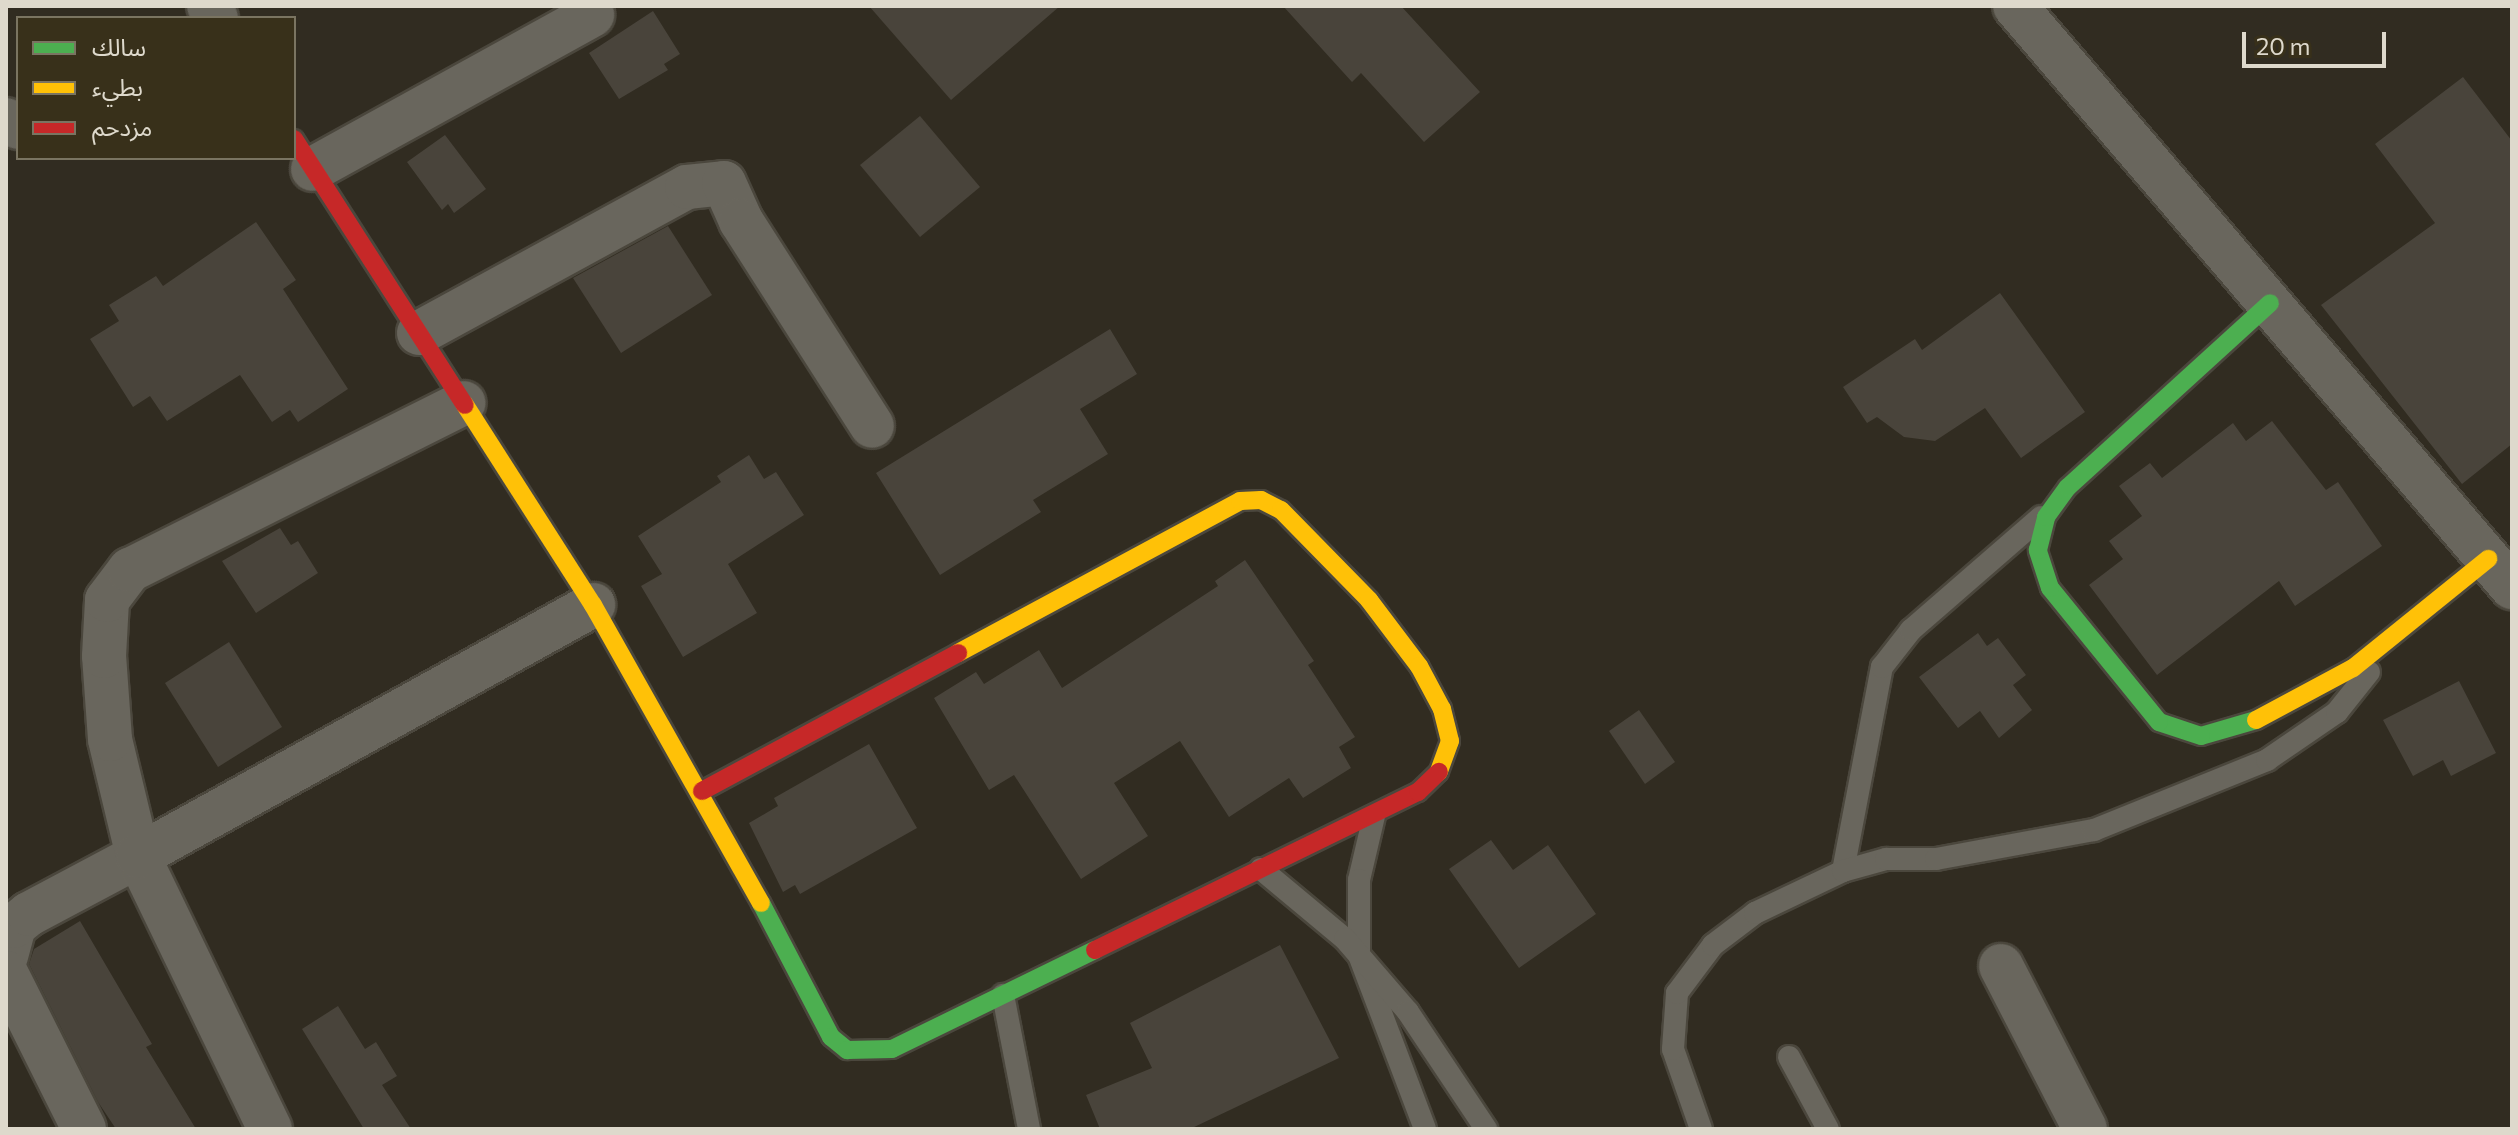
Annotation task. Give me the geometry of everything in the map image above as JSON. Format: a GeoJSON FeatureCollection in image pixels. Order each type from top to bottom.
{"type":"FeatureCollection","features":[{"type":"Feature","properties":{"kind":"street"},"geometry":{"type":"LineString","coordinates":[[2015,6],[2270,303],[2500,573],[2405,627],[2353,668],[2246,724],[2201,736],[2159,722],[2050,588],[2038,550],[2046,517],[2068,487],[2270,303]]}},
{"type":"Feature","properties":{"kind":"street"},"geometry":{"type":"LineString","coordinates":[[592,15],[304,154],[593,605],[702,791],[831,1037],[847,1050],[892,1049],[1418,792],[1440,771],[1450,741],[1442,709],[1419,666],[1369,600],[1281,510],[1261,500],[1240,501],[1217,510],[702,791]]}},
{"type":"Feature","properties":{"kind":"street"},"geometry":{"type":"LineString","coordinates":[[419,333],[687,187],[724,183],[741,221],[872,426]]}},
{"type":"Feature","properties":{"kind":"street"},"geometry":{"type":"LineString","coordinates":[[270,1129],[138,856],[110,739],[104,656],[107,600],[130,570],[463,403]]}},
{"type":"Feature","properties":{"kind":"street"},"geometry":{"type":"LineString","coordinates":[[6,956],[14,926],[29,914],[593,605]]}},
{"type":"Feature","properties":{"kind":"street"},"geometry":{"type":"LineString","coordinates":[[2001,966],[2085,1129]]}},
{"type":"Feature","properties":{"kind":"street"},"geometry":{"type":"LineString","coordinates":[[6,973],[84,1129]]}},
{"type":"Feature","properties":{"kind":"lane"},"geometry":{"type":"LineString","coordinates":[[1843,871],[1882,667],[1911,630],[2057,503]]}},
{"type":"Feature","properties":{"kind":"lane"},"geometry":{"type":"LineString","coordinates":[[1701,1129],[1673,1049],[1677,993],[1713,945],[1755,913],[1843,871],[1886,859],[1936,859],[2094,830],[2267,760],[2337,712],[2405,627]]}},
{"type":"Feature","properties":{"kind":"lane"},"geometry":{"type":"LineString","coordinates":[[1375,813],[1364,843],[1359,880],[1359,955],[1425,1129]]}},
{"type":"Feature","properties":{"kind":"lane"},"geometry":{"type":"LineString","coordinates":[[1261,869],[1359,955],[1408,1012],[1486,1129]]}},
{"type":"Feature","properties":{"kind":"lane"},"geometry":{"type":"LineString","coordinates":[[1003,995],[1029,1129]]}},
{"type":"Feature","properties":{"kind":"lane"},"geometry":{"type":"LineString","coordinates":[[1789,1057],[1828,1129]]}},
{"type":"Feature","properties":{"kind":"building"},"geometry":{"type":"Polygon","coordinates":[[[869,6],[1060,6],[951,100],[869,6]]]}},
{"type":"Feature","properties":{"kind":"building"},"geometry":{"type":"Polygon","coordinates":[[[1283,6],[1401,6],[1480,92],[1424,142],[1361,73],[1352,82],[1283,6]]]}},
{"type":"Feature","properties":{"kind":"building"},"geometry":{"type":"Polygon","coordinates":[[[653,11],[680,54],[664,64],[668,70],[619,99],[589,53],[653,11]]]}},
{"type":"Feature","properties":{"kind":"building"},"geometry":{"type":"Polygon","coordinates":[[[2463,77],[2512,141],[2512,444],[2462,484],[2321,305],[2435,223],[2375,144],[2463,77]]]}},
{"type":"Feature","properties":{"kind":"building"},"geometry":{"type":"Polygon","coordinates":[[[920,116],[980,187],[920,237],[860,165],[920,116]]]}},
{"type":"Feature","properties":{"kind":"building"},"geometry":{"type":"Polygon","coordinates":[[[445,135],[486,189],[454,213],[448,204],[442,210],[407,162],[445,135]]]}},
{"type":"Feature","properties":{"kind":"building"},"geometry":{"type":"Polygon","coordinates":[[[256,222],[296,280],[283,289],[348,389],[298,422],[290,410],[272,422],[240,375],[167,421],[150,396],[133,407],[90,339],[119,321],[109,305],[156,276],[163,286],[256,222]]]}},
{"type":"Feature","properties":{"kind":"building"},"geometry":{"type":"Polygon","coordinates":[[[668,226],[712,295],[621,353],[573,278],[668,226]]]}},
{"type":"Feature","properties":{"kind":"building"},"geometry":{"type":"Polygon","coordinates":[[[2000,293],[2085,412],[2021,458],[1985,408],[1935,441],[1904,437],[1877,417],[1867,423],[1843,387],[1915,339],[1922,350],[2000,293]]]}},
{"type":"Feature","properties":{"kind":"building"},"geometry":{"type":"Polygon","coordinates":[[[1110,329],[1137,374],[1080,409],[1108,454],[1033,500],[1041,512],[940,575],[876,473],[1110,329]]]}},
{"type":"Feature","properties":{"kind":"building"},"geometry":{"type":"Polygon","coordinates":[[[2272,421],[2326,490],[2338,482],[2382,546],[2295,606],[2279,581],[2157,675],[2089,585],[2123,559],[2109,541],[2142,516],[2119,486],[2150,463],[2162,478],[2233,423],[2246,441],[2272,421]]]}},
{"type":"Feature","properties":{"kind":"building"},"geometry":{"type":"Polygon","coordinates":[[[749,455],[764,479],[776,472],[804,515],[728,564],[757,613],[683,657],[641,586],[662,574],[638,536],[721,482],[717,476],[749,455]]]}},
{"type":"Feature","properties":{"kind":"building"},"geometry":{"type":"Polygon","coordinates":[[[280,528],[291,545],[298,541],[318,573],[256,613],[222,561],[280,528]]]}},
{"type":"Feature","properties":{"kind":"building"},"geometry":{"type":"Polygon","coordinates":[[[1245,560],[1314,661],[1308,665],[1355,737],[1339,747],[1351,768],[1303,798],[1289,778],[1229,817],[1180,741],[1114,783],[1148,836],[1081,879],[1014,775],[989,790],[934,698],[976,672],[984,684],[1039,650],[1062,688],[1218,586],[1215,581],[1245,560]]]}},
{"type":"Feature","properties":{"kind":"building"},"geometry":{"type":"Polygon","coordinates":[[[1978,633],[1987,646],[1998,638],[2026,675],[2013,685],[2032,710],[1999,738],[1980,711],[1958,728],[1919,677],[1978,633]]]}},
{"type":"Feature","properties":{"kind":"building"},"geometry":{"type":"Polygon","coordinates":[[[229,642],[282,727],[218,767],[165,683],[229,642]]]}},
{"type":"Feature","properties":{"kind":"building"},"geometry":{"type":"Polygon","coordinates":[[[2459,681],[2496,753],[2451,776],[2443,760],[2413,776],[2383,720],[2459,681]]]}},
{"type":"Feature","properties":{"kind":"building"},"geometry":{"type":"Polygon","coordinates":[[[1639,710],[1675,762],[1645,784],[1609,731],[1639,710]]]}},
{"type":"Feature","properties":{"kind":"building"},"geometry":{"type":"Polygon","coordinates":[[[869,744],[917,828],[800,894],[795,885],[783,892],[749,823],[778,806],[774,798],[869,744]]]}},
{"type":"Feature","properties":{"kind":"building"},"geometry":{"type":"Polygon","coordinates":[[[1491,840],[1513,870],[1548,845],[1596,914],[1519,968],[1449,869],[1491,840]]]}},
{"type":"Feature","properties":{"kind":"building"},"geometry":{"type":"Polygon","coordinates":[[[80,921],[152,1044],[146,1047],[196,1129],[116,1129],[98,1102],[29,964],[34,949],[80,921]]]}},
{"type":"Feature","properties":{"kind":"building"},"geometry":{"type":"Polygon","coordinates":[[[1280,945],[1339,1058],[1190,1129],[1100,1129],[1086,1095],[1152,1068],[1130,1023],[1280,945]]]}},
{"type":"Feature","properties":{"kind":"building"},"geometry":{"type":"Polygon","coordinates":[[[338,1006],[365,1049],[376,1042],[397,1076],[382,1085],[411,1129],[364,1129],[302,1029],[338,1006]]]}},
{"type":"Feature","properties":{"kind":"traffic: fast"},"geometry":{"type":"LineString","coordinates":[[2256,720],[2201,736],[2159,722],[2050,588],[2038,550],[2046,517],[2068,487],[2270,303]]}},
{"type":"Feature","properties":{"kind":"traffic: fast"},"geometry":{"type":"LineString","coordinates":[[761,903],[831,1037],[847,1050],[892,1049],[1095,950]]}},
{"type":"Feature","properties":{"kind":"traffic: slow"},"geometry":{"type":"LineString","coordinates":[[465,405],[593,605],[761,903]]}},
{"type":"Feature","properties":{"kind":"traffic: slow"},"geometry":{"type":"LineString","coordinates":[[958,653],[1240,501],[1261,500],[1281,510],[1369,600],[1419,666],[1442,709],[1450,741],[1439,772]]}},
{"type":"Feature","properties":{"kind":"traffic: slow"},"geometry":{"type":"LineString","coordinates":[[2256,720],[2353,668],[2488,559]]}},
{"type":"Feature","properties":{"kind":"traffic: jam"},"geometry":{"type":"LineString","coordinates":[[296,142],[465,405]]}},
{"type":"Feature","properties":{"kind":"traffic: jam"},"geometry":{"type":"LineString","coordinates":[[702,791],[958,653]]}},
{"type":"Feature","properties":{"kind":"traffic: jam"},"geometry":{"type":"LineString","coordinates":[[1095,950],[1418,792],[1439,772]]}}]}
